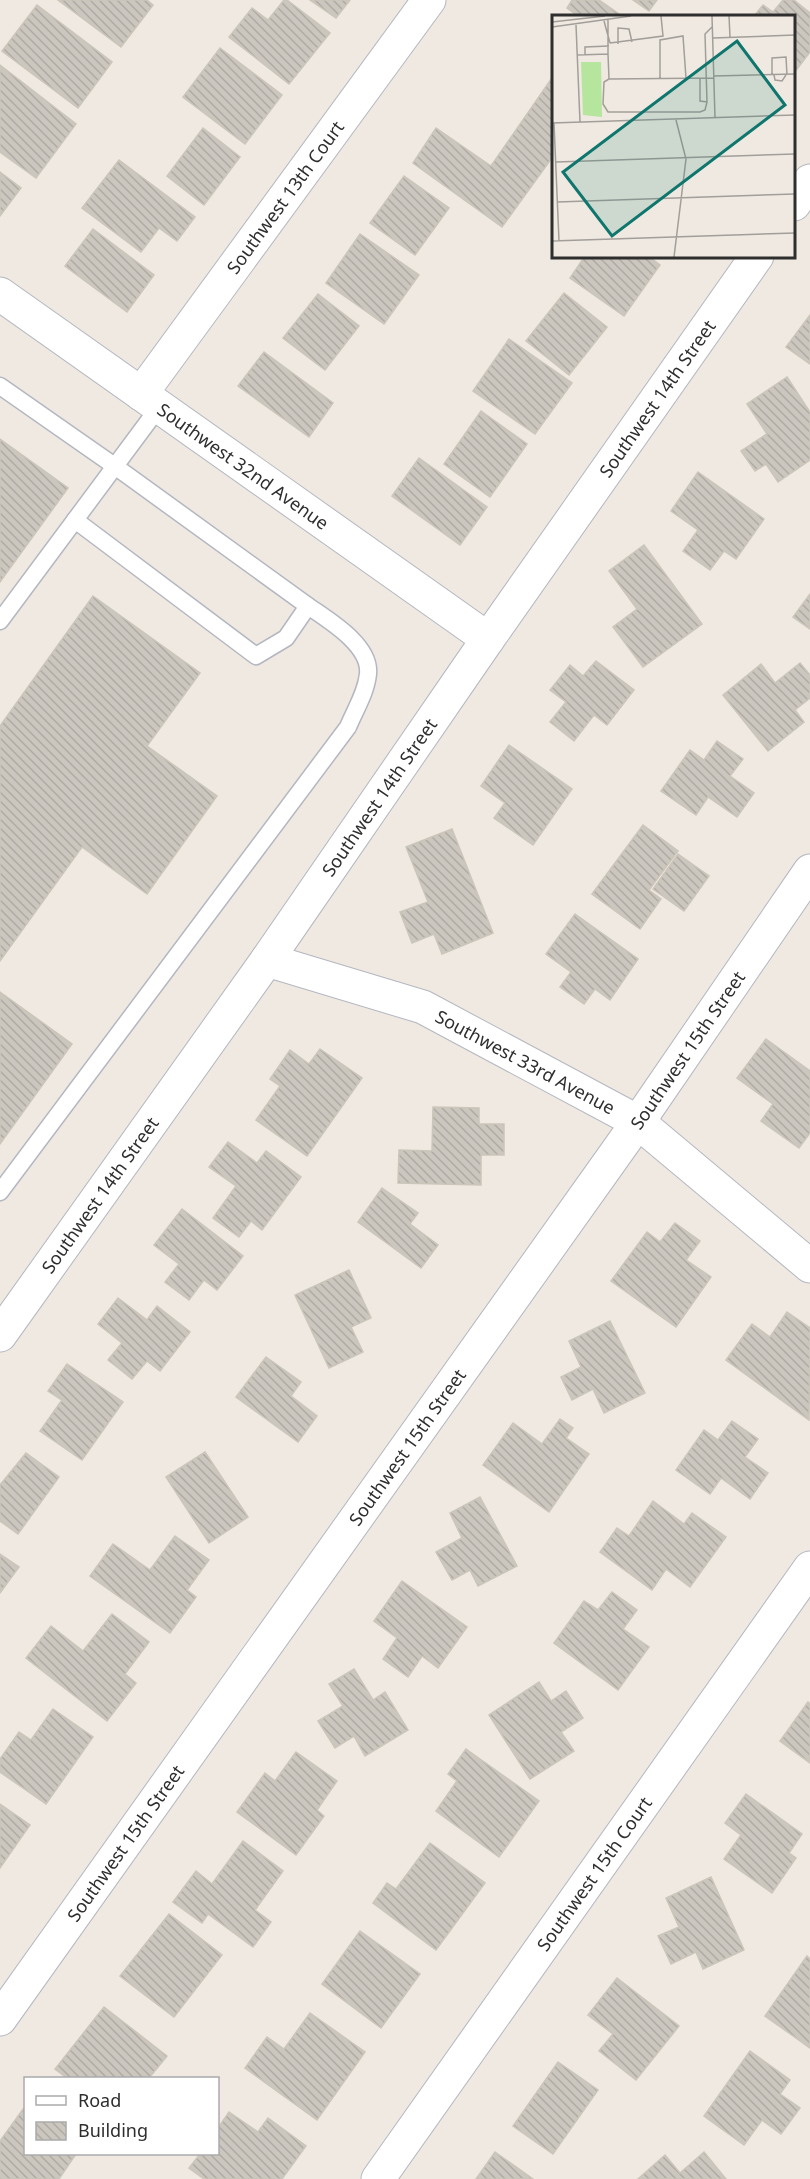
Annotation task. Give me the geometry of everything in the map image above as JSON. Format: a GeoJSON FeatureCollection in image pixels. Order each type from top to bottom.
{"type":"FeatureCollection","features":[{"type":"Feature","properties":{"kind":"street","name":"Southwest 13th Court"},"geometry":{"type":"LineString","coordinates":[[150,400],[429,0]]}},
{"type":"Feature","properties":{"kind":"street"},"geometry":{"type":"LineString","coordinates":[[795,203],[810,181]]}},
{"type":"Feature","properties":{"kind":"street","name":"Southwest 14th Street"},"geometry":{"type":"LineString","coordinates":[[0,1335],[267,960],[488,639],[756,258]]}},
{"type":"Feature","properties":{"kind":"street","name":"Southwest 32nd Avenue"},"geometry":{"type":"LineString","coordinates":[[0,294],[488,639]]}},
{"type":"Feature","properties":{"kind":"street","name":"Southwest 15th Street"},"geometry":{"type":"LineString","coordinates":[[0,2019],[638,1122],[810,871]]}},
{"type":"Feature","properties":{"kind":"street","name":"Southwest 33rd Avenue"},"geometry":{"type":"LineString","coordinates":[[267,960],[423,1007],[638,1122],[810,1266]]}},
{"type":"Feature","properties":{"kind":"street","name":"Southwest 15th Court"},"geometry":{"type":"LineString","coordinates":[[378,2179],[810,1568]]}},
{"type":"Feature","properties":{"kind":"lane"},"geometry":{"type":"LineString","coordinates":[[0,386],[344,632],[361,650],[368,672],[363,694],[348,727],[0,1192]]}},
{"type":"Feature","properties":{"kind":"lane"},"geometry":{"type":"LineString","coordinates":[[0,621],[116,467],[150,400]]}},
{"type":"Feature","properties":{"kind":"lane"},"geometry":{"type":"LineString","coordinates":[[75,520],[256,656],[285,638],[308,606]]}},
{"type":"Feature","properties":{"kind":"building"},"geometry":{"type":"Polygon","coordinates":[[[58,0],[147,0],[153,5],[121,47],[58,0]]]}},
{"type":"Feature","properties":{"kind":"building"},"geometry":{"type":"Polygon","coordinates":[[[284,0],[330,33],[289,84],[229,37],[252,8],[268,20],[284,0]]]}},
{"type":"Feature","properties":{"kind":"building"},"geometry":{"type":"Polygon","coordinates":[[[310,0],[350,0],[336,18],[310,0]]]}},
{"type":"Feature","properties":{"kind":"building"},"geometry":{"type":"Polygon","coordinates":[[[572,0],[599,0],[621,15],[577,15],[567,8],[572,0]]]}},
{"type":"Feature","properties":{"kind":"building"},"geometry":{"type":"Polygon","coordinates":[[[633,0],[657,0],[649,11],[633,0]]]}},
{"type":"Feature","properties":{"kind":"building"},"geometry":{"type":"Polygon","coordinates":[[[783,0],[794,0],[810,13],[810,52],[795,72],[795,15],[755,15],[763,5],[773,12],[783,0]]]}},
{"type":"Feature","properties":{"kind":"building"},"geometry":{"type":"Polygon","coordinates":[[[37,5],[112,62],[78,108],[2,51],[37,5]]]}},
{"type":"Feature","properties":{"kind":"building"},"geometry":{"type":"Polygon","coordinates":[[[220,48],[282,95],[245,144],[183,97],[220,48]]]}},
{"type":"Feature","properties":{"kind":"building"},"geometry":{"type":"Polygon","coordinates":[[[0,65],[76,124],[36,178],[0,152],[0,65]]]}},
{"type":"Feature","properties":{"kind":"building"},"geometry":{"type":"Polygon","coordinates":[[[552,78],[552,158],[502,227],[413,163],[436,128],[491,166],[552,78]]]}},
{"type":"Feature","properties":{"kind":"building"},"geometry":{"type":"Polygon","coordinates":[[[203,128],[240,157],[204,205],[167,176],[203,128]]]}},
{"type":"Feature","properties":{"kind":"building"},"geometry":{"type":"Polygon","coordinates":[[[119,160],[195,217],[177,241],[159,228],[141,252],[82,208],[119,160]]]}},
{"type":"Feature","properties":{"kind":"building"},"geometry":{"type":"Polygon","coordinates":[[[0,172],[21,188],[0,216],[0,172]]]}},
{"type":"Feature","properties":{"kind":"building"},"geometry":{"type":"Polygon","coordinates":[[[404,176],[449,208],[415,255],[370,223],[404,176]]]}},
{"type":"Feature","properties":{"kind":"building"},"geometry":{"type":"Polygon","coordinates":[[[93,229],[154,275],[127,312],[65,266],[93,229]]]}},
{"type":"Feature","properties":{"kind":"building"},"geometry":{"type":"Polygon","coordinates":[[[360,234],[419,275],[384,324],[326,283],[360,234]]]}},
{"type":"Feature","properties":{"kind":"building"},"geometry":{"type":"Polygon","coordinates":[[[584,258],[651,258],[660,265],[624,316],[570,278],[584,258]]]}},
{"type":"Feature","properties":{"kind":"building"},"geometry":{"type":"Polygon","coordinates":[[[564,293],[607,327],[569,375],[526,341],[564,293]]]}},
{"type":"Feature","properties":{"kind":"building"},"geometry":{"type":"Polygon","coordinates":[[[318,294],[359,326],[325,370],[283,338],[318,294]]]}},
{"type":"Feature","properties":{"kind":"building"},"geometry":{"type":"Polygon","coordinates":[[[810,315],[810,364],[786,347],[810,315]]]}},
{"type":"Feature","properties":{"kind":"building"},"geometry":{"type":"Polygon","coordinates":[[[509,339],[572,383],[535,434],[473,391],[509,339]]]}},
{"type":"Feature","properties":{"kind":"building"},"geometry":{"type":"Polygon","coordinates":[[[264,352],[333,403],[309,437],[238,386],[264,352]]]}},
{"type":"Feature","properties":{"kind":"building"},"geometry":{"type":"Polygon","coordinates":[[[787,377],[810,412],[810,460],[778,482],[766,464],[755,471],[741,451],[767,434],[747,404],[787,377]]]}},
{"type":"Feature","properties":{"kind":"building"},"geometry":{"type":"Polygon","coordinates":[[[481,411],[527,444],[490,497],[444,464],[481,411]]]}},
{"type":"Feature","properties":{"kind":"building"},"geometry":{"type":"Polygon","coordinates":[[[0,439],[68,488],[0,582],[0,439]]]}},
{"type":"Feature","properties":{"kind":"building"},"geometry":{"type":"Polygon","coordinates":[[[419,458],[487,507],[460,545],[392,496],[419,458]]]}},
{"type":"Feature","properties":{"kind":"building"},"geometry":{"type":"Polygon","coordinates":[[[698,472],[764,519],[736,559],[724,551],[710,570],[683,551],[698,530],[671,511],[698,472]]]}},
{"type":"Feature","properties":{"kind":"building"},"geometry":{"type":"Polygon","coordinates":[[[644,545],[702,624],[643,667],[613,627],[637,609],[609,571],[644,545]]]}},
{"type":"Feature","properties":{"kind":"building"},"geometry":{"type":"Polygon","coordinates":[[[810,594],[810,629],[793,617],[810,594]]]}},
{"type":"Feature","properties":{"kind":"building"},"geometry":{"type":"Polygon","coordinates":[[[93,596],[200,673],[147,746],[217,796],[147,894],[82,847],[0,961],[0,726],[93,596]]]}},
{"type":"Feature","properties":{"kind":"building"},"geometry":{"type":"Polygon","coordinates":[[[596,661],[634,690],[607,725],[594,715],[574,741],[550,722],[566,702],[550,690],[570,665],[583,676],[596,661]]]}},
{"type":"Feature","properties":{"kind":"building"},"geometry":{"type":"Polygon","coordinates":[[[800,663],[810,675],[810,698],[795,710],[804,722],[768,751],[723,695],[761,664],[775,683],[800,663]]]}},
{"type":"Feature","properties":{"kind":"building"},"geometry":{"type":"Polygon","coordinates":[[[717,741],[743,759],[730,776],[754,793],[737,817],[708,797],[696,815],[661,791],[690,750],[704,760],[717,741]]]}},
{"type":"Feature","properties":{"kind":"building"},"geometry":{"type":"Polygon","coordinates":[[[509,745],[572,789],[533,845],[494,818],[505,803],[481,786],[509,745]]]}},
{"type":"Feature","properties":{"kind":"building"},"geometry":{"type":"Polygon","coordinates":[[[643,825],[678,851],[649,890],[661,899],[640,929],[592,894],[643,825]]]}},
{"type":"Feature","properties":{"kind":"building"},"geometry":{"type":"Polygon","coordinates":[[[452,829],[493,933],[442,954],[434,934],[412,943],[400,912],[428,902],[406,847],[452,829]]]}},
{"type":"Feature","properties":{"kind":"building"},"geometry":{"type":"Polygon","coordinates":[[[678,854],[709,876],[684,911],[653,889],[678,854]]]}},
{"type":"Feature","properties":{"kind":"building"},"geometry":{"type":"Polygon","coordinates":[[[575,914],[638,959],[610,1000],[595,989],[584,1004],[560,987],[571,972],[546,954],[575,914]]]}},
{"type":"Feature","properties":{"kind":"building"},"geometry":{"type":"Polygon","coordinates":[[[0,992],[72,1044],[0,1144],[0,992]]]}},
{"type":"Feature","properties":{"kind":"building"},"geometry":{"type":"Polygon","coordinates":[[[766,1039],[810,1071],[810,1133],[799,1148],[761,1121],[773,1104],[737,1078],[766,1039]]]}},
{"type":"Feature","properties":{"kind":"building"},"geometry":{"type":"Polygon","coordinates":[[[320,1049],[362,1078],[307,1156],[256,1120],[280,1086],[270,1079],[290,1050],[309,1064],[320,1049]]]}},
{"type":"Feature","properties":{"kind":"building"},"geometry":{"type":"Polygon","coordinates":[[[433,1107],[479,1108],[479,1124],[504,1124],[504,1155],[481,1155],[481,1185],[398,1183],[399,1150],[432,1151],[433,1107]]]}},
{"type":"Feature","properties":{"kind":"building"},"geometry":{"type":"Polygon","coordinates":[[[228,1142],[257,1163],[266,1151],[301,1177],[262,1230],[251,1221],[239,1237],[213,1218],[236,1186],[209,1167],[228,1142]]]}},
{"type":"Feature","properties":{"kind":"building"},"geometry":{"type":"Polygon","coordinates":[[[382,1188],[418,1213],[410,1224],[438,1245],[421,1268],[358,1222],[382,1188]]]}},
{"type":"Feature","properties":{"kind":"building"},"geometry":{"type":"Polygon","coordinates":[[[182,1209],[243,1256],[217,1290],[204,1280],[189,1300],[165,1282],[179,1264],[154,1245],[182,1209]]]}},
{"type":"Feature","properties":{"kind":"building"},"geometry":{"type":"Polygon","coordinates":[[[675,1223],[700,1241],[686,1260],[711,1277],[676,1327],[611,1281],[647,1232],[660,1242],[675,1223]]]}},
{"type":"Feature","properties":{"kind":"building"},"geometry":{"type":"Polygon","coordinates":[[[349,1270],[371,1318],[351,1327],[363,1352],[329,1368],[295,1295],[349,1270]]]}},
{"type":"Feature","properties":{"kind":"building"},"geometry":{"type":"Polygon","coordinates":[[[118,1298],[147,1320],[157,1306],[190,1332],[160,1371],[147,1361],[132,1379],[108,1360],[122,1343],[98,1324],[118,1298]]]}},
{"type":"Feature","properties":{"kind":"building"},"geometry":{"type":"Polygon","coordinates":[[[787,1312],[810,1328],[809,1420],[726,1360],[752,1324],[770,1337],[787,1312]]]}},
{"type":"Feature","properties":{"kind":"building"},"geometry":{"type":"Polygon","coordinates":[[[610,1321],[645,1393],[604,1413],[593,1389],[572,1400],[561,1377],[581,1367],[569,1341],[610,1321]]]}},
{"type":"Feature","properties":{"kind":"building"},"geometry":{"type":"Polygon","coordinates":[[[266,1357],[301,1382],[291,1396],[317,1416],[298,1442],[236,1397],[266,1357]]]}},
{"type":"Feature","properties":{"kind":"building"},"geometry":{"type":"Polygon","coordinates":[[[67,1364],[123,1402],[82,1460],[40,1431],[62,1400],[48,1391],[67,1364]]]}},
{"type":"Feature","properties":{"kind":"building"},"geometry":{"type":"Polygon","coordinates":[[[560,1419],[573,1428],[566,1438],[589,1454],[549,1512],[483,1465],[513,1423],[542,1444],[560,1419]]]}},
{"type":"Feature","properties":{"kind":"building"},"geometry":{"type":"Polygon","coordinates":[[[732,1421],[758,1439],[745,1457],[768,1473],[750,1499],[721,1478],[710,1494],[676,1470],[704,1430],[718,1440],[732,1421]]]}},
{"type":"Feature","properties":{"kind":"building"},"geometry":{"type":"Polygon","coordinates":[[[205,1452],[248,1517],[209,1543],[166,1477],[205,1452]]]}},
{"type":"Feature","properties":{"kind":"building"},"geometry":{"type":"Polygon","coordinates":[[[26,1453],[59,1477],[18,1534],[0,1521],[0,1485],[26,1453]]]}},
{"type":"Feature","properties":{"kind":"building"},"geometry":{"type":"Polygon","coordinates":[[[480,1497],[517,1566],[478,1586],[470,1570],[452,1580],[436,1552],[462,1538],[450,1513],[480,1497]]]}},
{"type":"Feature","properties":{"kind":"building"},"geometry":{"type":"Polygon","coordinates":[[[653,1501],[684,1524],[692,1513],[726,1537],[690,1587],[666,1569],[652,1590],[600,1552],[617,1528],[629,1536],[653,1501]]]}},
{"type":"Feature","properties":{"kind":"building"},"geometry":{"type":"Polygon","coordinates":[[[175,1536],[209,1560],[187,1590],[196,1597],[170,1633],[90,1576],[113,1544],[150,1570],[175,1536]]]}},
{"type":"Feature","properties":{"kind":"building"},"geometry":{"type":"Polygon","coordinates":[[[0,1554],[19,1567],[0,1593],[0,1554]]]}},
{"type":"Feature","properties":{"kind":"building"},"geometry":{"type":"Polygon","coordinates":[[[402,1581],[467,1627],[438,1668],[422,1656],[408,1677],[383,1659],[397,1638],[374,1621],[402,1581]]]}},
{"type":"Feature","properties":{"kind":"building"},"geometry":{"type":"Polygon","coordinates":[[[612,1592],[637,1610],[623,1629],[649,1647],[618,1690],[554,1643],[584,1601],[598,1610],[612,1592]]]}},
{"type":"Feature","properties":{"kind":"building"},"geometry":{"type":"Polygon","coordinates":[[[112,1614],[149,1642],[125,1674],[136,1683],[107,1721],[26,1658],[51,1626],[83,1651],[112,1614]]]}},
{"type":"Feature","properties":{"kind":"building"},"geometry":{"type":"Polygon","coordinates":[[[354,1669],[373,1700],[385,1692],[408,1730],[365,1756],[354,1736],[335,1748],[318,1721],[343,1706],[329,1684],[354,1669]]]}},
{"type":"Feature","properties":{"kind":"building"},"geometry":{"type":"Polygon","coordinates":[[[539,1682],[551,1701],[566,1691],[583,1718],[561,1732],[574,1751],[530,1779],[489,1715],[539,1682]]]}},
{"type":"Feature","properties":{"kind":"building"},"geometry":{"type":"Polygon","coordinates":[[[808,1702],[810,1704],[810,1763],[780,1741],[808,1702]]]}},
{"type":"Feature","properties":{"kind":"building"},"geometry":{"type":"Polygon","coordinates":[[[53,1709],[93,1737],[46,1804],[0,1772],[0,1759],[19,1732],[31,1740],[53,1709]]]}},
{"type":"Feature","properties":{"kind":"building"},"geometry":{"type":"Polygon","coordinates":[[[466,1749],[539,1801],[499,1857],[436,1811],[457,1781],[448,1774],[466,1749]]]}},
{"type":"Feature","properties":{"kind":"building"},"geometry":{"type":"Polygon","coordinates":[[[296,1752],[337,1781],[317,1810],[324,1816],[296,1855],[237,1812],[265,1773],[275,1781],[296,1752]]]}},
{"type":"Feature","properties":{"kind":"building"},"geometry":{"type":"Polygon","coordinates":[[[746,1794],[802,1834],[789,1853],[796,1858],[772,1893],[724,1859],[741,1835],[725,1823],[746,1794]]]}},
{"type":"Feature","properties":{"kind":"building"},"geometry":{"type":"Polygon","coordinates":[[[0,1804],[30,1825],[0,1868],[0,1804]]]}},
{"type":"Feature","properties":{"kind":"building"},"geometry":{"type":"Polygon","coordinates":[[[243,1841],[283,1871],[255,1910],[271,1922],[253,1947],[208,1914],[202,1923],[173,1902],[196,1871],[212,1884],[243,1841]]]}},
{"type":"Feature","properties":{"kind":"building"},"geometry":{"type":"Polygon","coordinates":[[[430,1843],[485,1883],[436,1950],[373,1903],[387,1883],[396,1889],[430,1843]]]}},
{"type":"Feature","properties":{"kind":"building"},"geometry":{"type":"Polygon","coordinates":[[[711,1877],[744,1950],[703,1969],[696,1952],[671,1964],[658,1936],[679,1927],[666,1898],[711,1877]]]}},
{"type":"Feature","properties":{"kind":"building"},"geometry":{"type":"Polygon","coordinates":[[[169,1914],[222,1955],[174,2017],[120,1976],[169,1914]]]}},
{"type":"Feature","properties":{"kind":"building"},"geometry":{"type":"Polygon","coordinates":[[[360,1931],[420,1974],[381,2028],[322,1984],[360,1931]]]}},
{"type":"Feature","properties":{"kind":"building"},"geometry":{"type":"Polygon","coordinates":[[[807,1956],[810,1959],[810,2048],[765,2016],[807,1956]]]}},
{"type":"Feature","properties":{"kind":"building"},"geometry":{"type":"Polygon","coordinates":[[[617,1978],[679,2026],[636,2080],[599,2051],[613,2034],[588,2015],[617,1978]]]}},
{"type":"Feature","properties":{"kind":"building"},"geometry":{"type":"Polygon","coordinates":[[[104,2007],[167,2056],[150,2077],[66,2077],[55,2069],[104,2007]]]}},
{"type":"Feature","properties":{"kind":"building"},"geometry":{"type":"Polygon","coordinates":[[[310,2013],[365,2052],[317,2120],[245,2068],[267,2037],[284,2049],[310,2013]]]}},
{"type":"Feature","properties":{"kind":"building"},"geometry":{"type":"Polygon","coordinates":[[[750,2051],[790,2080],[780,2094],[800,2108],[781,2134],[762,2120],[744,2145],[704,2116],[750,2051]]]}},
{"type":"Feature","properties":{"kind":"building"},"geometry":{"type":"Polygon","coordinates":[[[558,2062],[598,2090],[553,2154],[513,2126],[558,2062]]]}},
{"type":"Feature","properties":{"kind":"building"},"geometry":{"type":"Polygon","coordinates":[[[24,2108],[24,2155],[75,2155],[59,2179],[0,2179],[0,2141],[24,2108]]]}},
{"type":"Feature","properties":{"kind":"building"},"geometry":{"type":"Polygon","coordinates":[[[229,2112],[258,2132],[268,2118],[306,2146],[282,2179],[204,2179],[189,2168],[199,2155],[219,2155],[219,2127],[229,2112]]]}},
{"type":"Feature","properties":{"kind":"building"},"geometry":{"type":"Polygon","coordinates":[[[495,2152],[533,2179],[476,2179],[495,2152]]]}},
{"type":"Feature","properties":{"kind":"building"},"geometry":{"type":"Polygon","coordinates":[[[704,2152],[726,2179],[638,2179],[665,2155],[680,2173],[704,2152]]]}}]}
